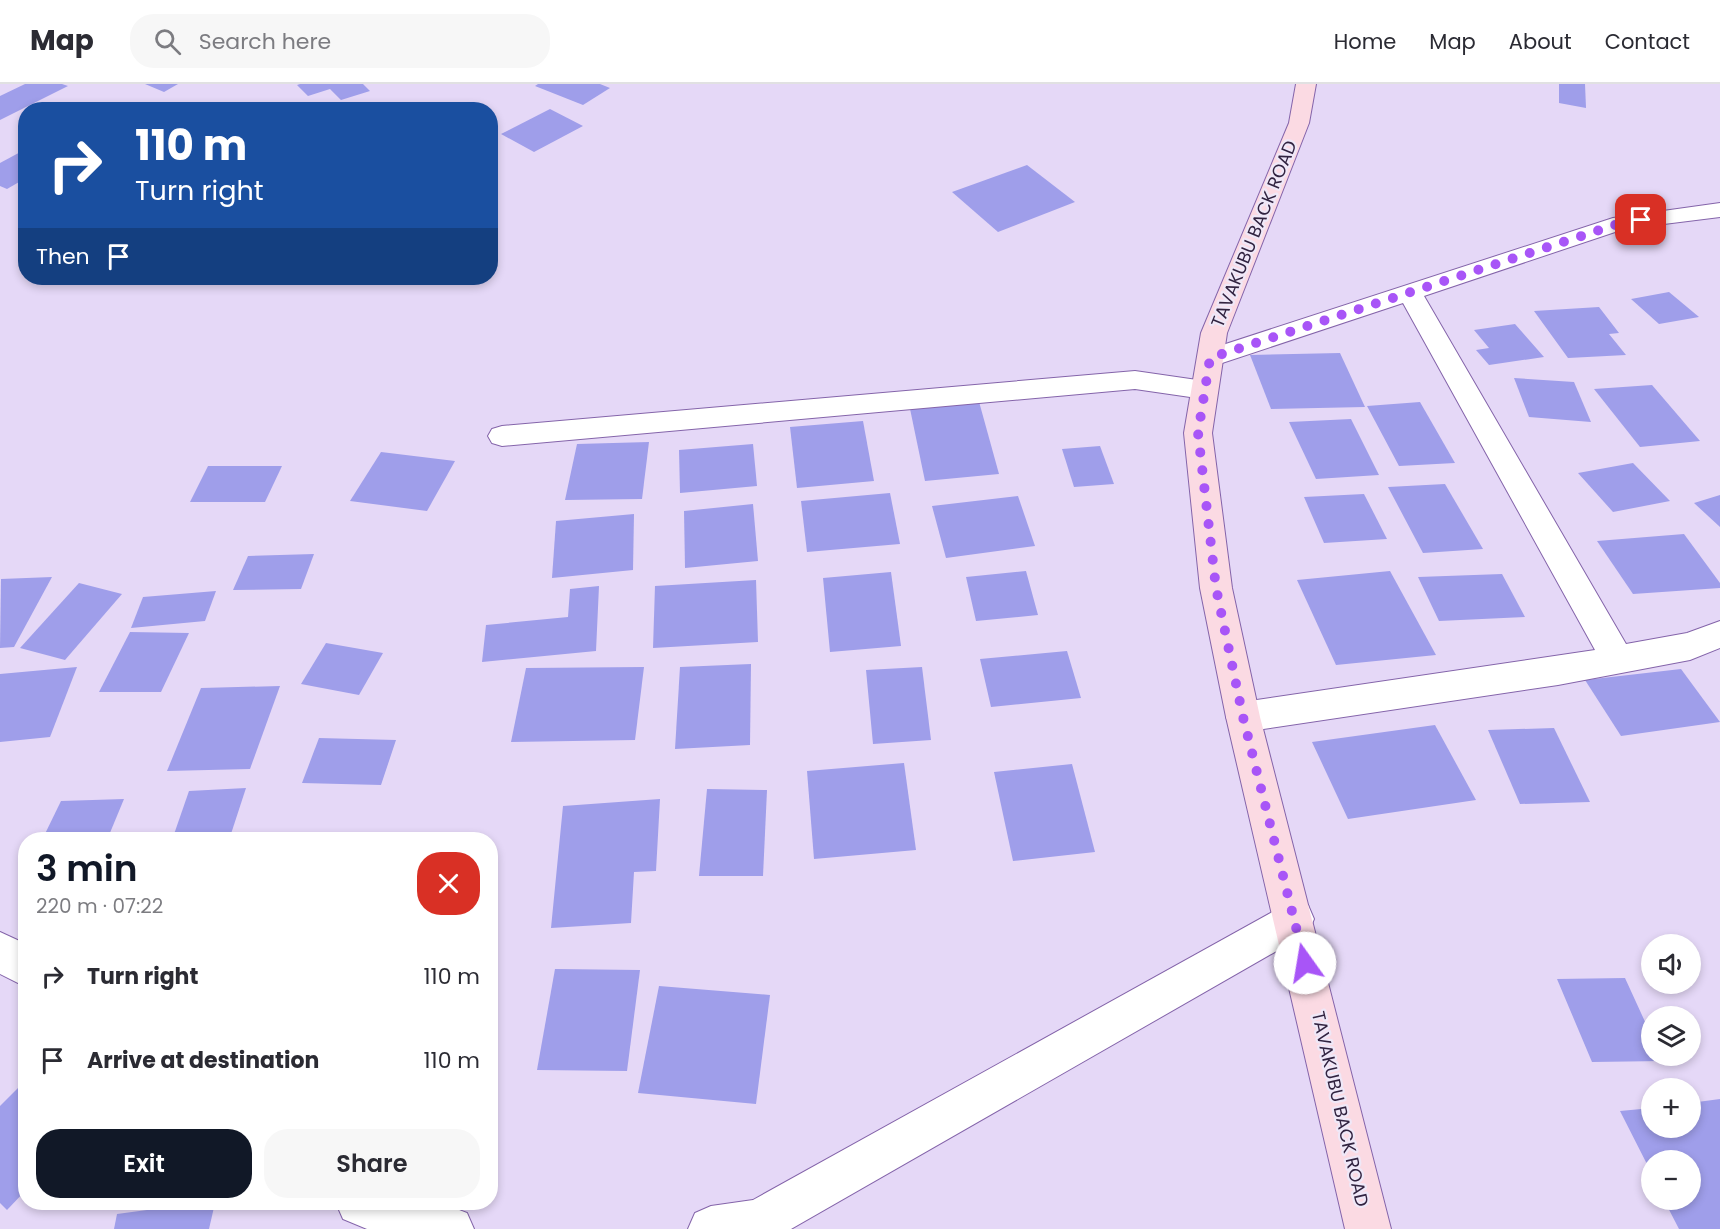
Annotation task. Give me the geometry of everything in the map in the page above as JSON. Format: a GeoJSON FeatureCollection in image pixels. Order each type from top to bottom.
{"type":"FeatureCollection","features":[{"type":"Feature","properties":{"kind":"street","name":"TAVAKUBU BACK ROAD"},"geometry":{"type":"LineString","coordinates":[[1306,84],[1299,123],[1214,333],[1198,433],[1216,588],[1243,717],[1368,1229]]}},
{"type":"Feature","properties":{"kind":"street"},"geometry":{"type":"LineString","coordinates":[[1210,358],[1621,223],[1720,210]]}},
{"type":"Feature","properties":{"kind":"street"},"geometry":{"type":"LineString","coordinates":[[1409,292],[1617,660]]}},
{"type":"Feature","properties":{"kind":"street"},"geometry":{"type":"LineString","coordinates":[[502,436],[1135,380],[1204,390]]}},
{"type":"Feature","properties":{"kind":"street"},"geometry":{"type":"LineString","coordinates":[[1243,717],[1558,671],[1690,646],[1720,633]]}},
{"type":"Feature","properties":{"kind":"street"},"geometry":{"type":"LineString","coordinates":[[711,1229],[759,1222],[1294,919]]}},
{"type":"Feature","properties":{"kind":"street"},"geometry":{"type":"LineString","coordinates":[[0,952],[18,962]]}},
{"type":"Feature","properties":{"kind":"street"},"geometry":{"type":"LineString","coordinates":[[377,1210],[410,1223],[451,1229]]}},
{"type":"Feature","properties":{"kind":"building"},"geometry":{"type":"Polygon","coordinates":[[[25,84],[68,86],[36,102],[18,102],[18,111],[0,120],[0,96],[25,84]]]}},
{"type":"Feature","properties":{"kind":"building"},"geometry":{"type":"Polygon","coordinates":[[[145,84],[178,84],[164,92],[145,84]]]}},
{"type":"Feature","properties":{"kind":"building"},"geometry":{"type":"Polygon","coordinates":[[[363,84],[370,91],[341,100],[330,89],[308,96],[297,85],[363,84]]]}},
{"type":"Feature","properties":{"kind":"building"},"geometry":{"type":"Polygon","coordinates":[[[538,84],[600,84],[610,88],[583,105],[535,86],[538,84]]]}},
{"type":"Feature","properties":{"kind":"building"},"geometry":{"type":"Polygon","coordinates":[[[1559,84],[1585,84],[1586,108],[1559,103],[1559,84]]]}},
{"type":"Feature","properties":{"kind":"building"},"geometry":{"type":"Polygon","coordinates":[[[550,109],[583,126],[534,152],[501,134],[550,109]]]}},
{"type":"Feature","properties":{"kind":"building"},"geometry":{"type":"Polygon","coordinates":[[[18,153],[18,183],[7,189],[0,186],[0,163],[18,153]]]}},
{"type":"Feature","properties":{"kind":"building"},"geometry":{"type":"Polygon","coordinates":[[[1027,165],[1075,202],[998,232],[952,192],[1027,165]]]}},
{"type":"Feature","properties":{"kind":"building"},"geometry":{"type":"Polygon","coordinates":[[[1669,292],[1699,317],[1659,324],[1631,299],[1669,292]]]}},
{"type":"Feature","properties":{"kind":"building"},"geometry":{"type":"Polygon","coordinates":[[[1599,307],[1619,333],[1609,334],[1626,355],[1568,358],[1534,311],[1599,307]]]}},
{"type":"Feature","properties":{"kind":"building"},"geometry":{"type":"Polygon","coordinates":[[[1515,324],[1544,357],[1489,365],[1476,350],[1489,348],[1474,330],[1515,324]]]}},
{"type":"Feature","properties":{"kind":"building"},"geometry":{"type":"Polygon","coordinates":[[[1340,353],[1365,407],[1271,409],[1250,355],[1340,353]]]}},
{"type":"Feature","properties":{"kind":"building"},"geometry":{"type":"Polygon","coordinates":[[[1514,378],[1574,382],[1591,422],[1529,417],[1514,378]]]}},
{"type":"Feature","properties":{"kind":"building"},"geometry":{"type":"Polygon","coordinates":[[[1652,385],[1700,441],[1640,447],[1594,389],[1652,385]]]}},
{"type":"Feature","properties":{"kind":"building"},"geometry":{"type":"Polygon","coordinates":[[[978,398],[999,474],[925,481],[909,404],[978,398]]]}},
{"type":"Feature","properties":{"kind":"building"},"geometry":{"type":"Polygon","coordinates":[[[1420,402],[1455,463],[1399,466],[1367,406],[1420,402]]]}},
{"type":"Feature","properties":{"kind":"building"},"geometry":{"type":"Polygon","coordinates":[[[1351,419],[1379,475],[1316,479],[1289,422],[1351,419]]]}},
{"type":"Feature","properties":{"kind":"building"},"geometry":{"type":"Polygon","coordinates":[[[863,421],[874,481],[797,488],[790,427],[863,421]]]}},
{"type":"Feature","properties":{"kind":"building"},"geometry":{"type":"Polygon","coordinates":[[[649,442],[642,499],[565,500],[577,444],[649,442]]]}},
{"type":"Feature","properties":{"kind":"building"},"geometry":{"type":"Polygon","coordinates":[[[753,444],[757,486],[680,493],[679,450],[753,444]]]}},
{"type":"Feature","properties":{"kind":"building"},"geometry":{"type":"Polygon","coordinates":[[[1100,446],[1114,484],[1074,487],[1062,449],[1100,446]]]}},
{"type":"Feature","properties":{"kind":"building"},"geometry":{"type":"Polygon","coordinates":[[[381,452],[455,461],[427,511],[350,501],[381,452]]]}},
{"type":"Feature","properties":{"kind":"building"},"geometry":{"type":"Polygon","coordinates":[[[1633,463],[1670,501],[1613,512],[1578,473],[1633,463]]]}},
{"type":"Feature","properties":{"kind":"building"},"geometry":{"type":"Polygon","coordinates":[[[208,466],[282,466],[265,502],[190,502],[208,466]]]}},
{"type":"Feature","properties":{"kind":"building"},"geometry":{"type":"Polygon","coordinates":[[[1445,484],[1483,549],[1423,553],[1388,487],[1445,484]]]}},
{"type":"Feature","properties":{"kind":"building"},"geometry":{"type":"Polygon","coordinates":[[[890,493],[900,544],[807,552],[801,501],[890,493]]]}},
{"type":"Feature","properties":{"kind":"building"},"geometry":{"type":"Polygon","coordinates":[[[1364,494],[1387,539],[1324,543],[1304,497],[1364,494]]]}},
{"type":"Feature","properties":{"kind":"building"},"geometry":{"type":"Polygon","coordinates":[[[1720,495],[1720,527],[1694,503],[1720,495]]]}},
{"type":"Feature","properties":{"kind":"building"},"geometry":{"type":"Polygon","coordinates":[[[1018,496],[1035,546],[946,558],[932,506],[1018,496]]]}},
{"type":"Feature","properties":{"kind":"building"},"geometry":{"type":"Polygon","coordinates":[[[753,504],[758,561],[685,568],[684,511],[753,504]]]}},
{"type":"Feature","properties":{"kind":"building"},"geometry":{"type":"Polygon","coordinates":[[[634,514],[633,570],[552,578],[556,521],[634,514]]]}},
{"type":"Feature","properties":{"kind":"building"},"geometry":{"type":"Polygon","coordinates":[[[1684,534],[1720,583],[1720,588],[1633,594],[1597,541],[1684,534]]]}},
{"type":"Feature","properties":{"kind":"building"},"geometry":{"type":"Polygon","coordinates":[[[314,554],[301,589],[233,590],[248,556],[314,554]]]}},
{"type":"Feature","properties":{"kind":"building"},"geometry":{"type":"Polygon","coordinates":[[[1026,571],[1038,615],[976,621],[966,577],[1026,571]]]}},
{"type":"Feature","properties":{"kind":"building"},"geometry":{"type":"Polygon","coordinates":[[[1390,571],[1436,655],[1336,665],[1297,580],[1390,571]]]}},
{"type":"Feature","properties":{"kind":"building"},"geometry":{"type":"Polygon","coordinates":[[[891,572],[901,646],[830,652],[823,578],[891,572]]]}},
{"type":"Feature","properties":{"kind":"building"},"geometry":{"type":"Polygon","coordinates":[[[1502,574],[1525,617],[1439,621],[1418,577],[1502,574]]]}},
{"type":"Feature","properties":{"kind":"building"},"geometry":{"type":"Polygon","coordinates":[[[52,577],[14,647],[0,648],[1,579],[52,577]]]}},
{"type":"Feature","properties":{"kind":"building"},"geometry":{"type":"Polygon","coordinates":[[[756,580],[758,642],[653,648],[655,586],[756,580]]]}},
{"type":"Feature","properties":{"kind":"building"},"geometry":{"type":"Polygon","coordinates":[[[79,583],[122,594],[65,660],[20,648],[79,583]]]}},
{"type":"Feature","properties":{"kind":"building"},"geometry":{"type":"Polygon","coordinates":[[[599,586],[596,651],[482,662],[486,625],[568,617],[570,589],[599,586]]]}},
{"type":"Feature","properties":{"kind":"building"},"geometry":{"type":"Polygon","coordinates":[[[216,591],[205,621],[131,628],[143,597],[216,591]]]}},
{"type":"Feature","properties":{"kind":"building"},"geometry":{"type":"Polygon","coordinates":[[[130,632],[189,633],[161,692],[99,692],[130,632]]]}},
{"type":"Feature","properties":{"kind":"building"},"geometry":{"type":"Polygon","coordinates":[[[326,643],[383,653],[359,695],[301,684],[326,643]]]}},
{"type":"Feature","properties":{"kind":"building"},"geometry":{"type":"Polygon","coordinates":[[[1067,651],[1081,698],[991,707],[980,659],[1067,651]]]}},
{"type":"Feature","properties":{"kind":"building"},"geometry":{"type":"Polygon","coordinates":[[[751,664],[750,745],[675,749],[680,667],[751,664]]]}},
{"type":"Feature","properties":{"kind":"building"},"geometry":{"type":"Polygon","coordinates":[[[77,667],[50,737],[0,742],[0,674],[77,667]]]}},
{"type":"Feature","properties":{"kind":"building"},"geometry":{"type":"Polygon","coordinates":[[[644,667],[635,740],[511,742],[526,668],[644,667]]]}},
{"type":"Feature","properties":{"kind":"building"},"geometry":{"type":"Polygon","coordinates":[[[922,667],[931,740],[873,744],[866,670],[922,667]]]}},
{"type":"Feature","properties":{"kind":"building"},"geometry":{"type":"Polygon","coordinates":[[[1681,669],[1720,722],[1621,736],[1585,680],[1681,669]]]}},
{"type":"Feature","properties":{"kind":"building"},"geometry":{"type":"Polygon","coordinates":[[[280,686],[250,769],[167,771],[201,688],[280,686]]]}},
{"type":"Feature","properties":{"kind":"building"},"geometry":{"type":"Polygon","coordinates":[[[1435,725],[1476,800],[1348,819],[1312,742],[1435,725]]]}},
{"type":"Feature","properties":{"kind":"building"},"geometry":{"type":"Polygon","coordinates":[[[1554,728],[1590,802],[1520,804],[1488,730],[1554,728]]]}},
{"type":"Feature","properties":{"kind":"building"},"geometry":{"type":"Polygon","coordinates":[[[319,738],[396,740],[381,785],[302,783],[319,738]]]}},
{"type":"Feature","properties":{"kind":"building"},"geometry":{"type":"Polygon","coordinates":[[[904,763],[916,850],[814,859],[807,771],[904,763]]]}},
{"type":"Feature","properties":{"kind":"building"},"geometry":{"type":"Polygon","coordinates":[[[1072,764],[1095,852],[1013,861],[994,772],[1072,764]]]}},
{"type":"Feature","properties":{"kind":"building"},"geometry":{"type":"Polygon","coordinates":[[[246,788],[232,832],[175,832],[189,791],[246,788]]]}},
{"type":"Feature","properties":{"kind":"building"},"geometry":{"type":"Polygon","coordinates":[[[707,789],[767,790],[763,876],[699,876],[707,789]]]}},
{"type":"Feature","properties":{"kind":"building"},"geometry":{"type":"Polygon","coordinates":[[[124,799],[110,832],[46,832],[61,801],[124,799]]]}},
{"type":"Feature","properties":{"kind":"building"},"geometry":{"type":"Polygon","coordinates":[[[660,799],[656,871],[634,872],[631,923],[551,928],[563,806],[660,799]]]}},
{"type":"Feature","properties":{"kind":"building"},"geometry":{"type":"Polygon","coordinates":[[[555,969],[640,970],[627,1071],[537,1070],[555,969]]]}},
{"type":"Feature","properties":{"kind":"building"},"geometry":{"type":"Polygon","coordinates":[[[1625,978],[1641,1013],[1641,1061],[1592,1062],[1557,979],[1625,978]]]}},
{"type":"Feature","properties":{"kind":"building"},"geometry":{"type":"Polygon","coordinates":[[[659,986],[770,995],[756,1104],[638,1093],[659,986]]]}},
{"type":"Feature","properties":{"kind":"building"},"geometry":{"type":"Polygon","coordinates":[[[18,1088],[18,1198],[7,1210],[0,1203],[0,1106],[18,1088]]]}},
{"type":"Feature","properties":{"kind":"building"},"geometry":{"type":"Polygon","coordinates":[[[1720,1099],[1720,1229],[1679,1229],[1669,1210],[1701,1210],[1701,1150],[1641,1150],[1641,1152],[1620,1111],[1641,1109],[1641,1138],[1701,1138],[1701,1102],[1720,1099]]]}},
{"type":"Feature","properties":{"kind":"building"},"geometry":{"type":"Polygon","coordinates":[[[147,1210],[213,1210],[209,1229],[114,1229],[117,1214],[147,1210]]]}},
{"type":"Feature","properties":{"kind":"route"},"geometry":{"type":"LineString","coordinates":[[1305,963],[1243,717],[1216,588],[1198,433],[1210,358],[1621,223],[1641,220]]}}]}
